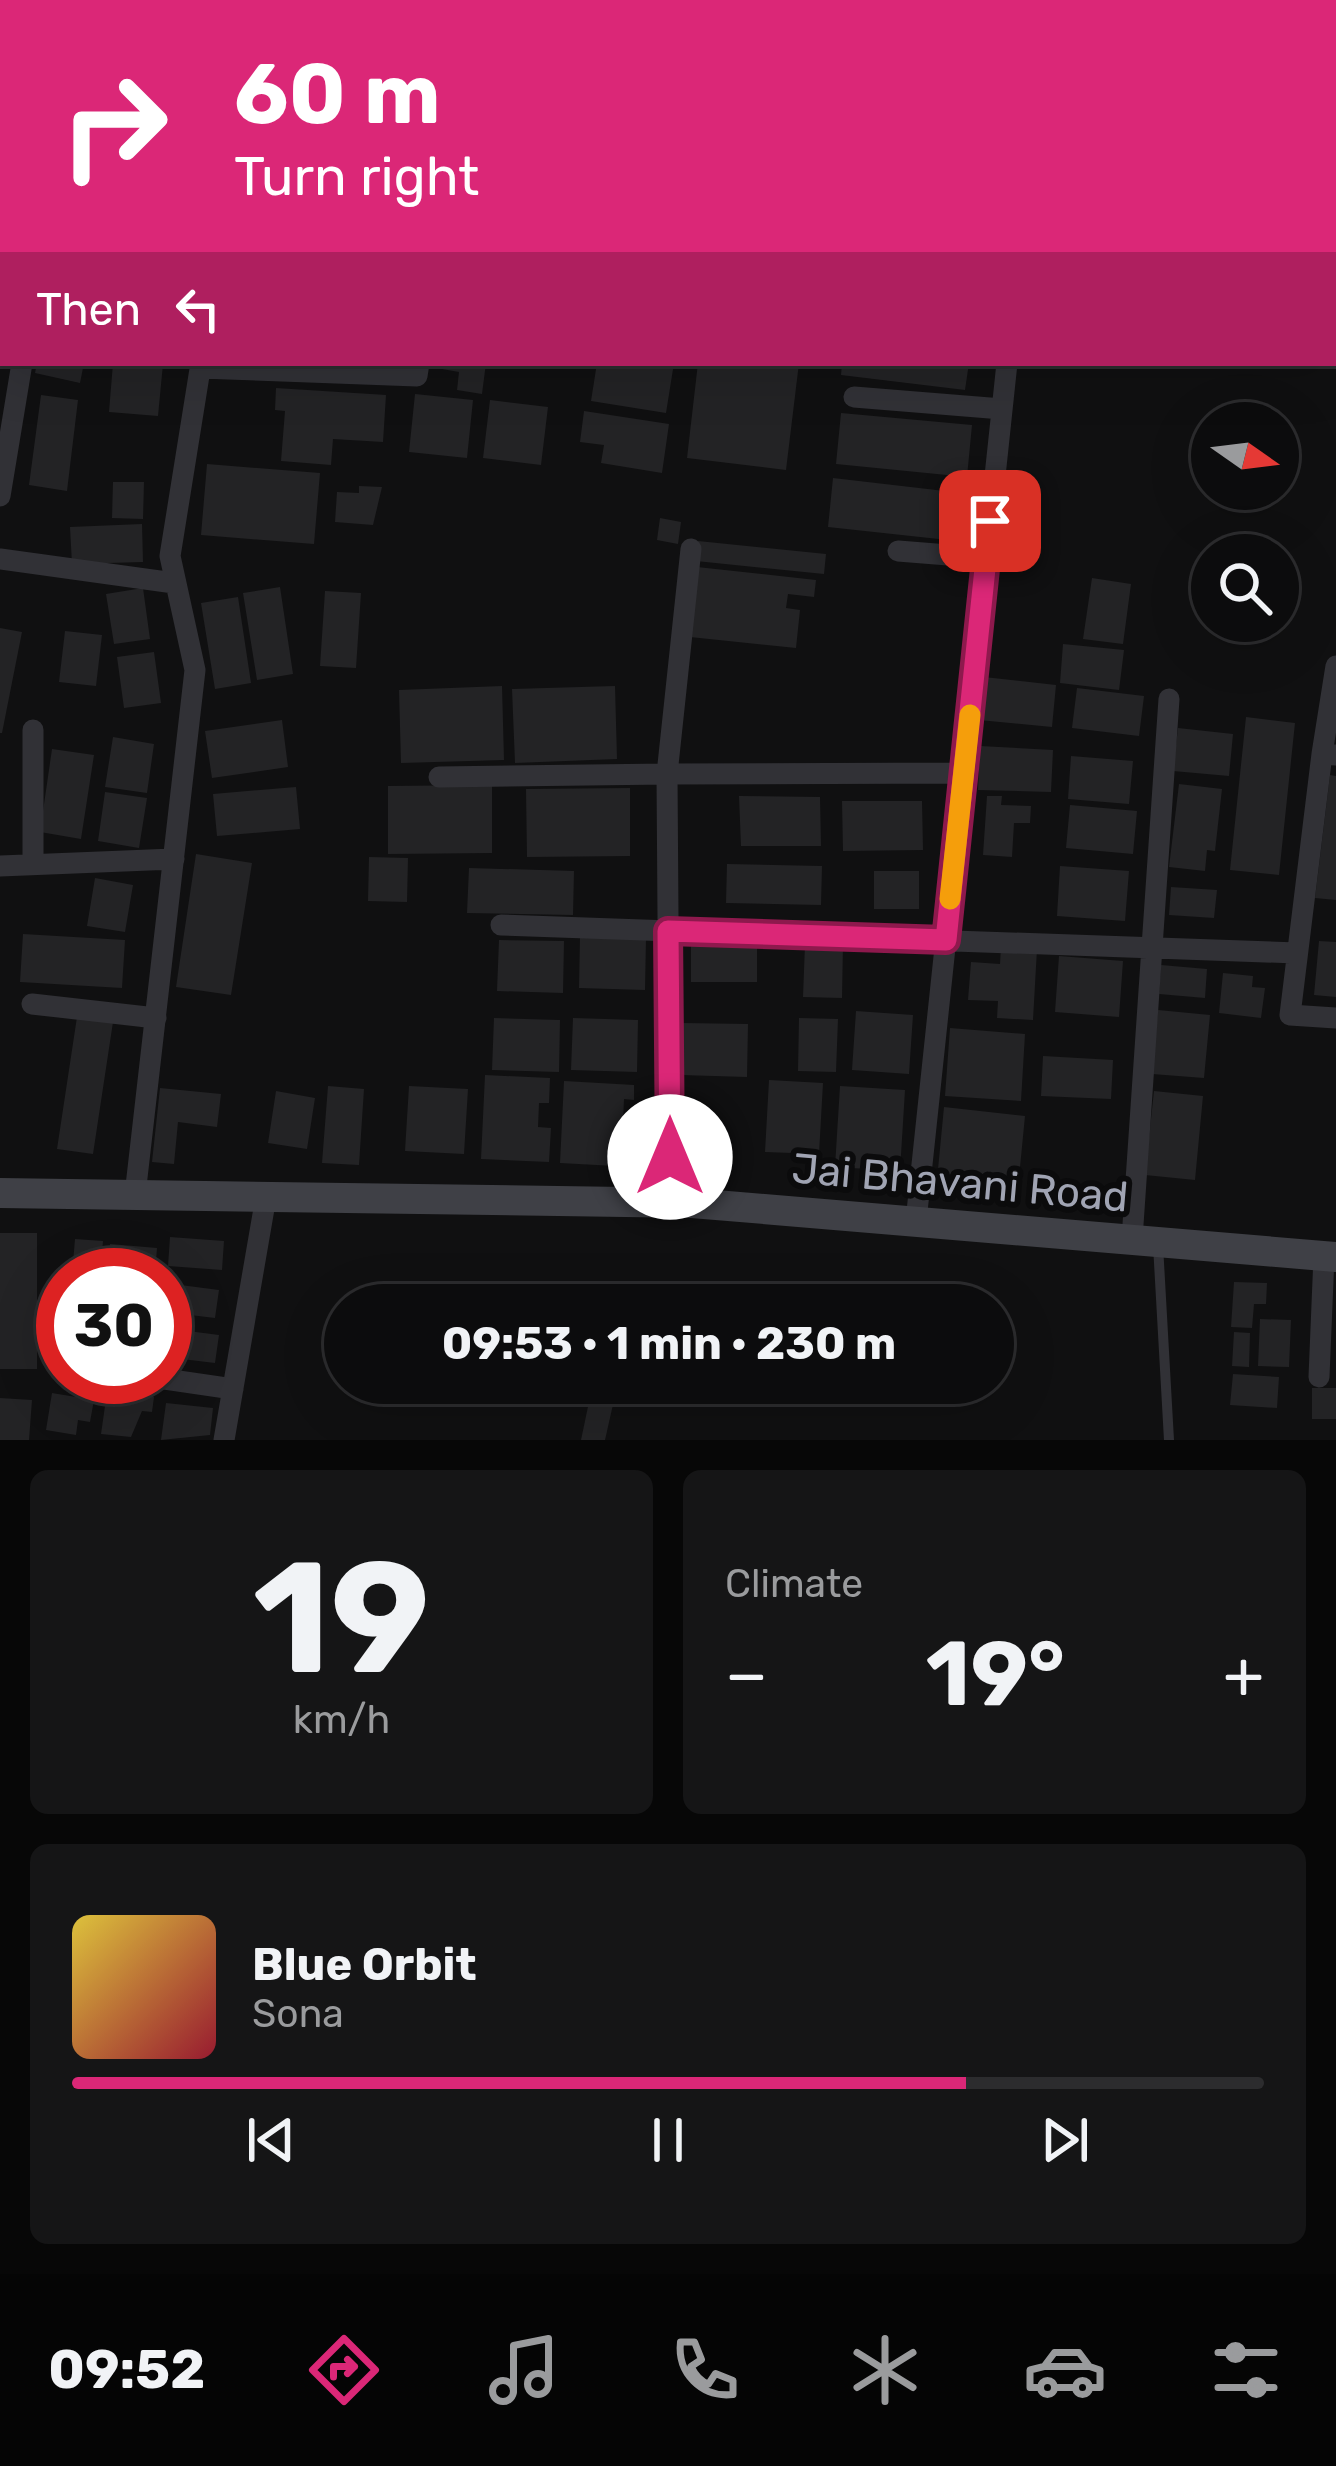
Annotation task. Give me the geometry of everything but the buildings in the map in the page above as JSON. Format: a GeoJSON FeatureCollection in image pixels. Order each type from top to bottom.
{"type":"FeatureCollection","features":[{"type":"Feature","properties":{"kind":"street"},"geometry":{"type":"LineString","coordinates":[[0,496],[22,366]]}},
{"type":"Feature","properties":{"kind":"street"},"geometry":{"type":"LineString","coordinates":[[135,1195],[195,670],[170,556],[201,366],[417,376],[419,366]]}},
{"type":"Feature","properties":{"kind":"street"},"geometry":{"type":"LineString","coordinates":[[916,1221],[1007,366]]}},
{"type":"Feature","properties":{"kind":"street"},"geometry":{"type":"LineString","coordinates":[[854,397],[1002,410]]}},
{"type":"Feature","properties":{"kind":"street"},"geometry":{"type":"LineString","coordinates":[[670,1203],[667,774],[691,549]]}},
{"type":"Feature","properties":{"kind":"street"},"geometry":{"type":"LineString","coordinates":[[898,550],[986,558]]}},
{"type":"Feature","properties":{"kind":"street"},"geometry":{"type":"LineString","coordinates":[[0,559],[174,583]]}},
{"type":"Feature","properties":{"kind":"street"},"geometry":{"type":"LineString","coordinates":[[1336,666],[1329,755],[1290,1015],[1336,1018]]}},
{"type":"Feature","properties":{"kind":"street"},"geometry":{"type":"LineString","coordinates":[[1145,1240],[1152,948],[1169,699]]}},
{"type":"Feature","properties":{"kind":"street"},"geometry":{"type":"LineString","coordinates":[[33,730],[33,862]]}},
{"type":"Feature","properties":{"kind":"street"},"geometry":{"type":"LineString","coordinates":[[439,776],[963,773]]}},
{"type":"Feature","properties":{"kind":"street"},"geometry":{"type":"LineString","coordinates":[[0,866],[174,859]]}},
{"type":"Feature","properties":{"kind":"street"},"geometry":{"type":"LineString","coordinates":[[501,925],[1297,953]]}},
{"type":"Feature","properties":{"kind":"street"},"geometry":{"type":"LineString","coordinates":[[32,1004],[156,1018]]}},
{"type":"Feature","properties":{"kind":"street","name":"Jai Bhavani Road"},"geometry":{"type":"LineString","coordinates":[[0,1193],[670,1203],[1330,1257]]}},
{"type":"Feature","properties":{"kind":"street"},"geometry":{"type":"LineString","coordinates":[[224,1440],[266,1197]]}},
{"type":"Feature","properties":{"kind":"street"},"geometry":{"type":"LineString","coordinates":[[1319,1377],[1330,1257]]}},
{"type":"Feature","properties":{"kind":"street"},"geometry":{"type":"LineString","coordinates":[[192,1383],[233,1389]]}},
{"type":"Feature","properties":{"kind":"lane"},"geometry":{"type":"LineString","coordinates":[[1145,1240],[1169,1440]]}},
{"type":"Feature","properties":{"kind":"slow traffic"},"geometry":{"type":"LineString","coordinates":[[950,899],[970,715]]}},
{"type":"Feature","properties":{"kind":"route"},"geometry":{"type":"LineString","coordinates":[[670,1157],[668,931],[946,940],[990,521]]}}]}
